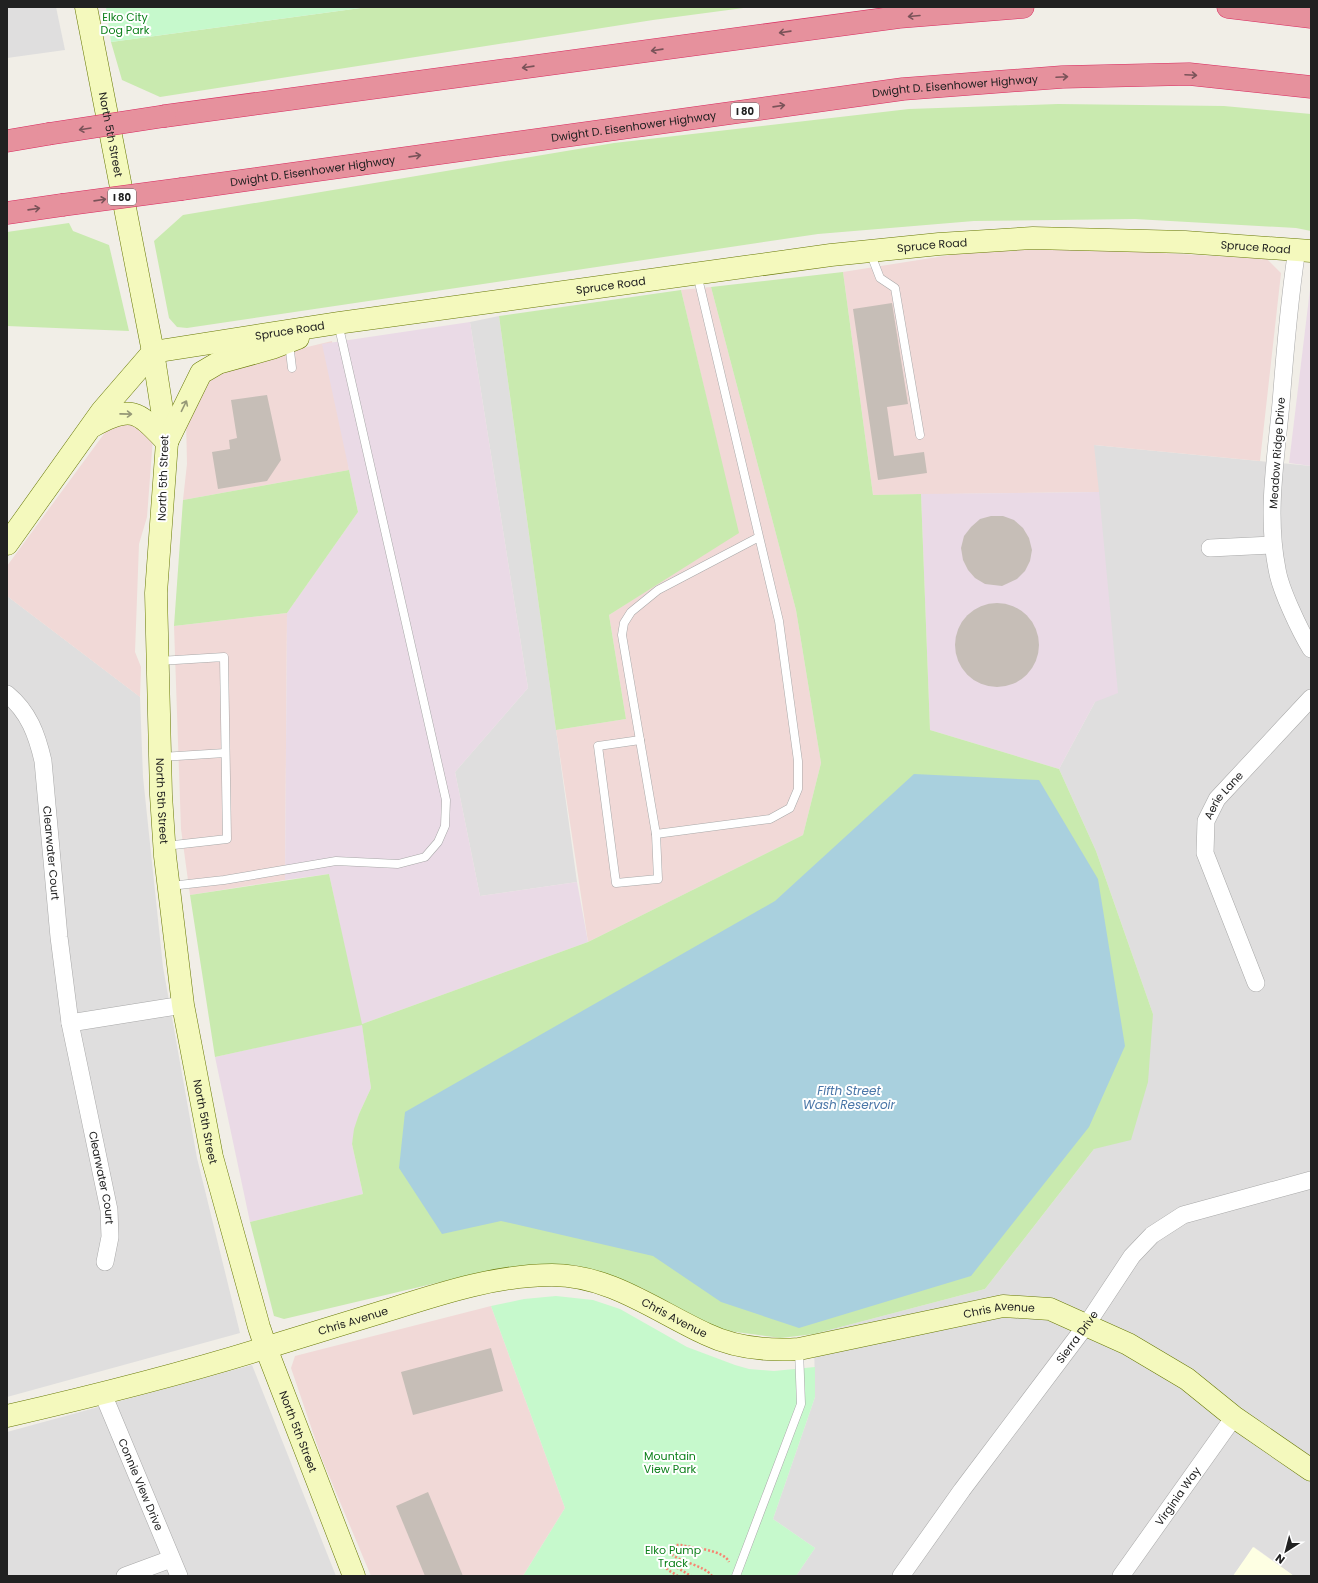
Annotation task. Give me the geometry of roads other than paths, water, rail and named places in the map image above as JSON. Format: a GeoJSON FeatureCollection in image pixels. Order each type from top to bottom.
{"type":"FeatureCollection","features":[{"type":"Feature","properties":{"kind":"highway"},"geometry":{"type":"LineString","coordinates":[[7,141],[165,116],[899,17],[1023,7]]}},
{"type":"Feature","properties":{"kind":"highway"},"geometry":{"type":"LineString","coordinates":[[1228,7],[1311,17]]}},
{"type":"Feature","properties":{"kind":"highway","name":"Dwight D. Eisenhower Highway"},"geometry":{"type":"LineString","coordinates":[[7,213],[903,89],[1062,77],[1189,74],[1311,86]]}},
{"type":"Feature","properties":{"kind":"street","name":"North 5th Street"},"geometry":{"type":"LineString","coordinates":[[86,7],[154,352],[167,442],[156,593],[160,757],[164,846],[184,1005],[212,1157],[242,1270],[266,1348],[354,1576]]}},
{"type":"Feature","properties":{"kind":"street","name":"Spruce Road"},"geometry":{"type":"LineString","coordinates":[[154,352],[338,323],[697,274],[940,244],[1033,238],[1185,242],[1304,250]]}},
{"type":"Feature","properties":{"kind":"street","name":"Meadow Ridge Drive"},"geometry":{"type":"LineString","coordinates":[[1304,250],[1289,302],[1273,479],[1273,545],[1277,570],[1285,594],[1311,649]]}},
{"type":"Feature","properties":{"kind":"street"},"geometry":{"type":"LineString","coordinates":[[91,427],[112,415],[127,412],[145,418],[167,442],[201,373],[218,364],[288,342],[338,323]]}},
{"type":"Feature","properties":{"kind":"street"},"geometry":{"type":"LineString","coordinates":[[7,544],[91,427],[127,380],[154,352]]}},
{"type":"Feature","properties":{"kind":"street"},"geometry":{"type":"LineString","coordinates":[[1210,548],[1273,545]]}},
{"type":"Feature","properties":{"kind":"street","name":"Clearwater Court"},"geometry":{"type":"LineString","coordinates":[[7,694],[14,700],[28,718],[38,736],[43,761],[59,936],[70,1023],[109,1210],[110,1237],[105,1262]]}},
{"type":"Feature","properties":{"kind":"street","name":"Aerie Lane"},"geometry":{"type":"LineString","coordinates":[[1256,983],[1205,852],[1206,821],[1217,799],[1311,698]]}},
{"type":"Feature","properties":{"kind":"street"},"geometry":{"type":"LineString","coordinates":[[70,1023],[184,1005]]}},
{"type":"Feature","properties":{"kind":"street","name":"Sierra Drive"},"geometry":{"type":"LineString","coordinates":[[901,1576],[962,1490],[1086,1324],[1132,1256],[1152,1235],[1173,1220],[1183,1215],[1311,1180]]}},
{"type":"Feature","properties":{"kind":"street","name":"Chris Avenue"},"geometry":{"type":"LineString","coordinates":[[7,1416],[103,1394],[266,1348],[452,1290],[531,1275],[555,1275],[600,1282],[627,1293],[707,1335],[742,1346],[773,1351],[799,1349],[1003,1306],[1050,1309],[1128,1344],[1187,1379],[1234,1417],[1311,1470]]}},
{"type":"Feature","properties":{"kind":"street","name":"Connie View Drive"},"geometry":{"type":"LineString","coordinates":[[103,1394],[179,1576]]}},
{"type":"Feature","properties":{"kind":"street","name":"Virginia Way"},"geometry":{"type":"LineString","coordinates":[[1121,1576],[1234,1417]]}},
{"type":"Feature","properties":{"kind":"street"},"geometry":{"type":"LineString","coordinates":[[125,1576],[172,1559]]}},
{"type":"Feature","properties":{"kind":"lane"},"geometry":{"type":"LineString","coordinates":[[870,252],[880,278],[895,288],[920,435]]}},
{"type":"Feature","properties":{"kind":"lane"},"geometry":{"type":"LineString","coordinates":[[656,834],[770,819],[790,808],[798,789],[798,761],[779,621],[697,274]]}},
{"type":"Feature","properties":{"kind":"lane"},"geometry":{"type":"LineString","coordinates":[[168,886],[231,878],[336,861],[398,864],[425,857],[438,842],[445,826],[446,800],[338,323]]}},
{"type":"Feature","properties":{"kind":"lane"},"geometry":{"type":"LineString","coordinates":[[288,342],[292,368]]}},
{"type":"Feature","properties":{"kind":"lane"},"geometry":{"type":"LineString","coordinates":[[640,740],[598,746],[616,883],[658,879],[656,834],[640,740],[622,635],[624,623],[631,612],[658,590],[759,536]]}},
{"type":"Feature","properties":{"kind":"lane"},"geometry":{"type":"LineString","coordinates":[[158,662],[224,657],[227,838],[164,846]]}},
{"type":"Feature","properties":{"kind":"lane"},"geometry":{"type":"LineString","coordinates":[[160,757],[225,753]]}},
{"type":"Feature","properties":{"kind":"lane"},"geometry":{"type":"LineString","coordinates":[[736,1576],[801,1404],[799,1349]]}},
{"type":"Feature","properties":{"kind":"water","name":"Fifth Street Wash Reservoir"},"geometry":{"type":"Polygon","coordinates":[[[914,774],[1039,780],[1098,879],[1125,1046],[1089,1127],[971,1276],[799,1328],[721,1302],[653,1256],[501,1221],[442,1234],[399,1168],[405,1112],[775,901],[914,774]]]}},
{"type":"Feature","properties":{"kind":"park label","name":"Elko City Dog Park"},"geometry":{"type":"Point","coordinates":[125,23]}},
{"type":"Feature","properties":{"kind":"park label","name":"Mountain View Park"},"geometry":{"type":"Point","coordinates":[670,1462]}},
{"type":"Feature","properties":{"kind":"park label","name":"Elko Pump Track"},"geometry":{"type":"Point","coordinates":[673,1556]}}]}
